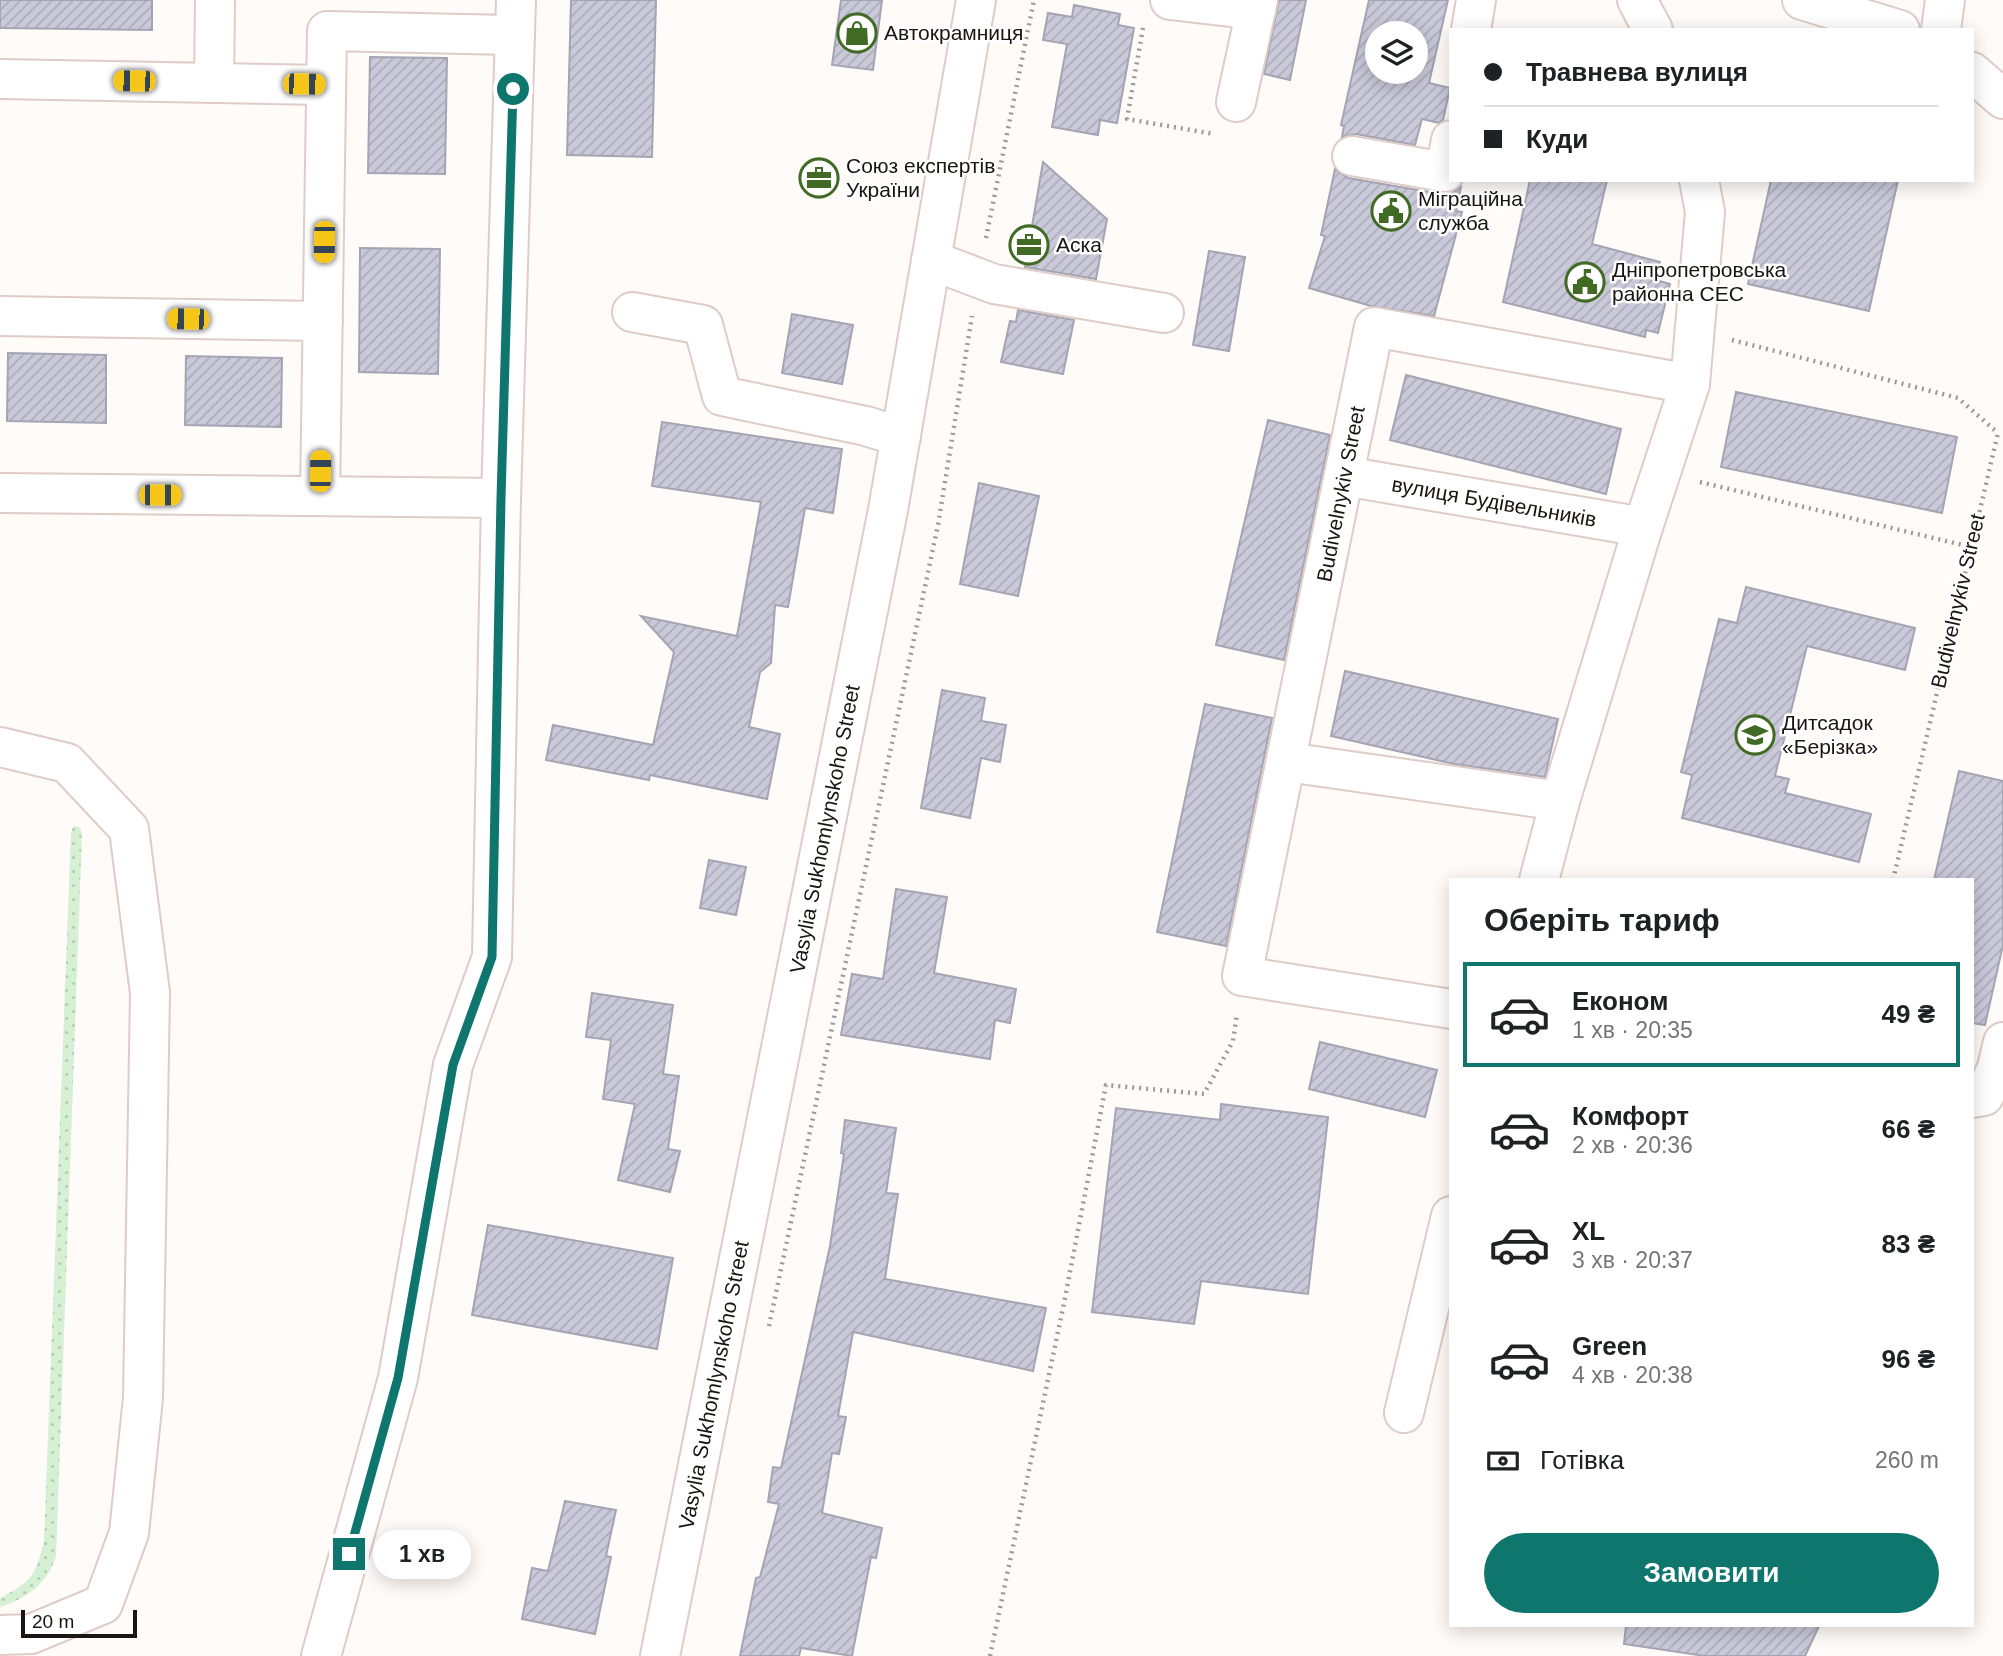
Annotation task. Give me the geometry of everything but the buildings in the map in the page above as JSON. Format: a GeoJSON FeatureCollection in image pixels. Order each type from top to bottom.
{"type":"FeatureCollection","features":[{"type":"Feature","properties":{"kind":"street"},"geometry":{"type":"LineString","coordinates":[[214,83],[215,0]]}},
{"type":"Feature","properties":{"kind":"street","name":"Vasylia Sukhomlynskoho Street"},"geometry":{"type":"LineString","coordinates":[[660,1656],[888,510],[976,0]]}},
{"type":"Feature","properties":{"kind":"street"},"geometry":{"type":"LineString","coordinates":[[1471,28],[1476,0]]}},
{"type":"Feature","properties":{"kind":"street"},"geometry":{"type":"LineString","coordinates":[[1802,0],[1893,28]]}},
{"type":"Feature","properties":{"kind":"street"},"geometry":{"type":"LineString","coordinates":[[1941,28],[1945,0]]}},
{"type":"Feature","properties":{"kind":"street"},"geometry":{"type":"LineString","coordinates":[[1156,13],[1257,5],[1236,102]]}},
{"type":"Feature","properties":{"kind":"street"},"geometry":{"type":"LineString","coordinates":[[320,496],[327,31],[515,17],[501,498],[492,957],[453,1065],[398,1378],[321,1656]]}},
{"type":"Feature","properties":{"kind":"street"},"geometry":{"type":"LineString","coordinates":[[1974,74],[2003,99]]}},
{"type":"Feature","properties":{"kind":"street"},"geometry":{"type":"LineString","coordinates":[[0,79],[326,85]]}},
{"type":"Feature","properties":{"kind":"street"},"geometry":{"type":"LineString","coordinates":[[1352,156],[1445,172],[1449,150]]}},
{"type":"Feature","properties":{"kind":"street"},"geometry":{"type":"LineString","coordinates":[[1540,878],[1560,801],[1643,527],[1690,384],[1705,212],[1699,182]]}},
{"type":"Feature","properties":{"kind":"street"},"geometry":{"type":"LineString","coordinates":[[931,260],[994,284],[1164,313]]}},
{"type":"Feature","properties":{"kind":"street"},"geometry":{"type":"LineString","coordinates":[[632,312],[703,325],[722,396],[866,426],[901,437]]}},
{"type":"Feature","properties":{"kind":"street"},"geometry":{"type":"LineString","coordinates":[[0,316],[323,321]]}},
{"type":"Feature","properties":{"kind":"street","name":"Budivelnykiv Street"},"geometry":{"type":"LineString","coordinates":[[1242,976],[1374,327],[1690,384]]}},
{"type":"Feature","properties":{"kind":"street","name":"вулиця Будівельників"},"geometry":{"type":"LineString","coordinates":[[1344,476],[1643,527]]}},
{"type":"Feature","properties":{"kind":"street"},"geometry":{"type":"LineString","coordinates":[[0,493],[501,498]]}},
{"type":"Feature","properties":{"kind":"street"},"geometry":{"type":"LineString","coordinates":[[0,747],[67,763],[129,828],[150,993],[143,1398],[129,1533],[103,1604],[31,1634],[0,1635]]}},
{"type":"Feature","properties":{"kind":"street"},"geometry":{"type":"LineString","coordinates":[[1287,762],[1560,801]]}},
{"type":"Feature","properties":{"kind":"street"},"geometry":{"type":"LineString","coordinates":[[1242,976],[1449,1010]]}},
{"type":"Feature","properties":{"kind":"street"},"geometry":{"type":"LineString","coordinates":[[1974,1098],[1984,1096],[1997,1068],[2003,1042]]}},
{"type":"Feature","properties":{"kind":"street"},"geometry":{"type":"LineString","coordinates":[[1404,1413],[1449,1224]]}},
{"type":"Feature","properties":{"kind":"path"},"geometry":{"type":"LineString","coordinates":[[767,1334],[938,525],[978,278],[1034,0]]}},
{"type":"Feature","properties":{"kind":"path"},"geometry":{"type":"LineString","coordinates":[[1156,13],[1127,119],[1217,135]]}},
{"type":"Feature","properties":{"kind":"path","name":"Budivelnykiv Street"},"geometry":{"type":"LineString","coordinates":[[1695,330],[1958,398],[2000,434],[1893,878]]}},
{"type":"Feature","properties":{"kind":"path"},"geometry":{"type":"LineString","coordinates":[[1661,473],[1971,547]]}},
{"type":"Feature","properties":{"kind":"path"},"geometry":{"type":"LineString","coordinates":[[990,1656],[1064,1303],[1106,1085],[1204,1094],[1233,1041],[1242,976]]}},
{"type":"Feature","properties":{"kind":"green space"},"geometry":{"type":"Polygon","coordinates":[[[77,826],[82,833],[56,1556],[48,1574],[35,1589],[0,1607],[0,1598],[31,1577],[44,1541],[71,832],[73,827],[77,826]]]}},
{"type":"Feature","properties":{"kind":"place","name":"Автокрамниця"},"geometry":{"type":"Point","coordinates":[857,33]}},
{"type":"Feature","properties":{"kind":"place","name":"Союз експертів України"},"geometry":{"type":"Point","coordinates":[819,178]}},
{"type":"Feature","properties":{"kind":"place","name":"Міграційна служба"},"geometry":{"type":"Point","coordinates":[1391,211]}},
{"type":"Feature","properties":{"kind":"place","name":"Аска"},"geometry":{"type":"Point","coordinates":[1029,245]}},
{"type":"Feature","properties":{"kind":"place","name":"Дніпропетровська районна СЕС"},"geometry":{"type":"Point","coordinates":[1585,282]}},
{"type":"Feature","properties":{"kind":"place","name":"Дитсадок «Берізка»"},"geometry":{"type":"Point","coordinates":[1755,735]}},
{"type":"Feature","properties":{"kind":"route"},"geometry":{"type":"LineString","coordinates":[[349,1554],[398,1378],[453,1065],[492,957],[501,498],[513,89]]}}]}
